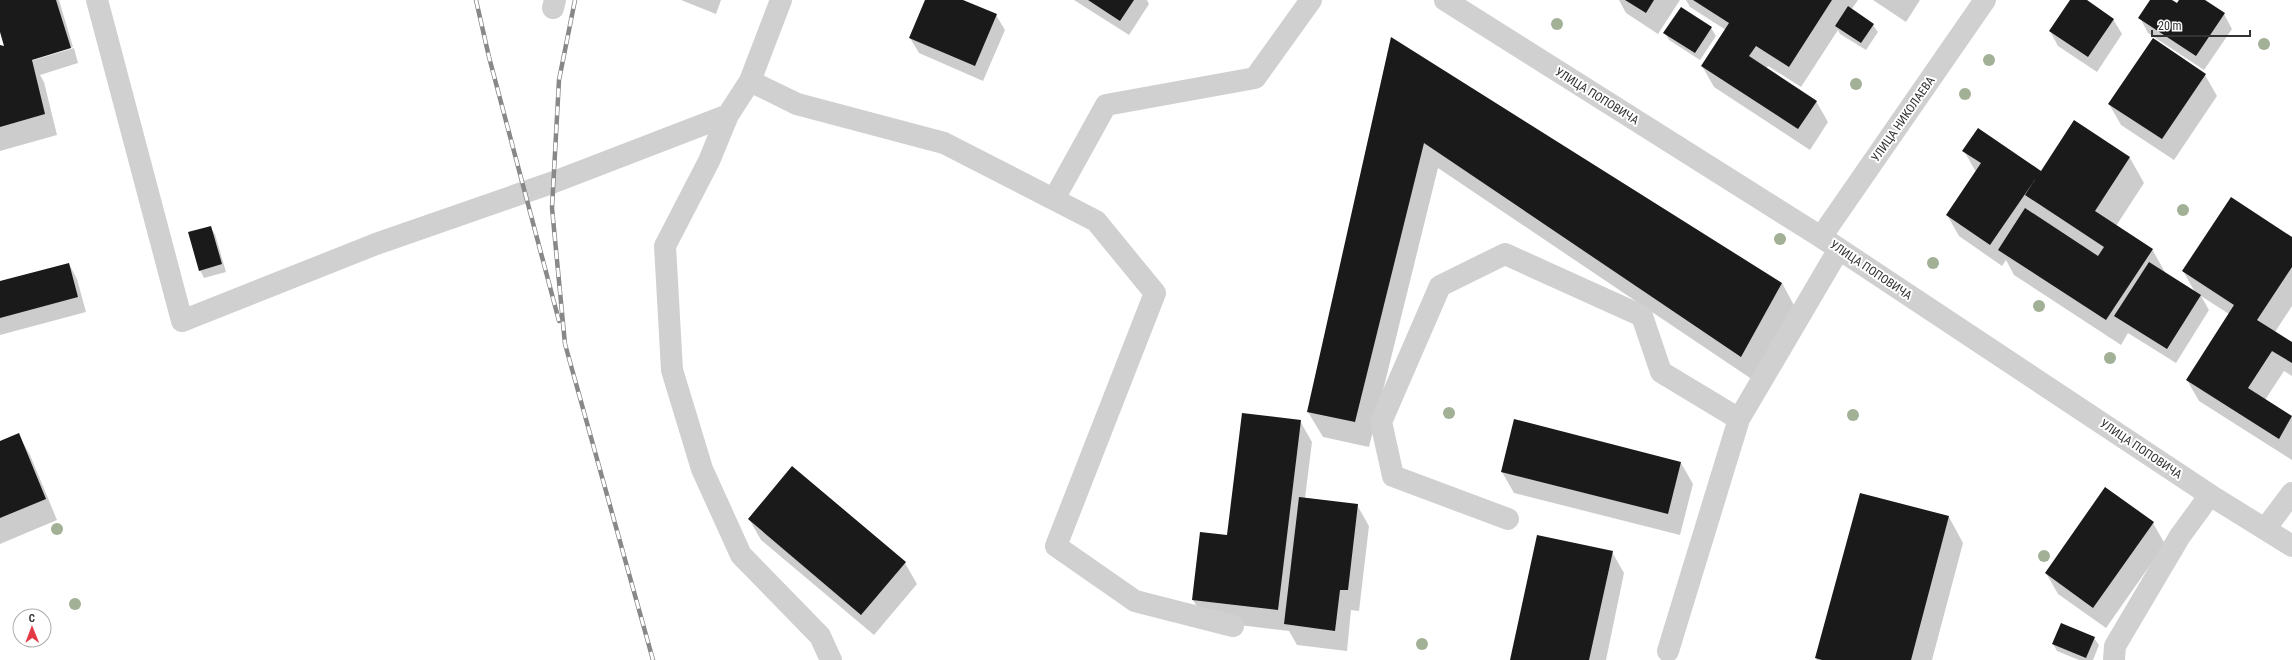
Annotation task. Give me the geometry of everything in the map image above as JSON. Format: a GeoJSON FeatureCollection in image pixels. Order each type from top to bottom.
{"type":"FeatureCollection","features":[{"type":"Feature","properties":{"kind":"street"},"geometry":{"type":"LineString","coordinates":[[97,0],[182,321],[376,244],[554,182],[728,115]]}},
{"type":"Feature","properties":{"kind":"street"},"geometry":{"type":"LineString","coordinates":[[781,0],[750,81],[728,115],[709,161],[665,246],[672,370],[702,470],[741,555],[820,636],[831,660]]}},
{"type":"Feature","properties":{"kind":"street"},"geometry":{"type":"LineString","coordinates":[[1054,199],[1106,106],[1255,78],[1312,0]]}},
{"type":"Feature","properties":{"kind":"street","name":"УЛИЦА ПОПОВИЧА"},"geometry":{"type":"LineString","coordinates":[[1446,0],[1830,243],[2210,495],[2292,546]]}},
{"type":"Feature","properties":{"kind":"street","name":"УЛИЦА НИКОЛАЕВА"},"geometry":{"type":"LineString","coordinates":[[1668,651],[1739,419],[1830,243],[1985,0]]}},
{"type":"Feature","properties":{"kind":"street"},"geometry":{"type":"LineString","coordinates":[[750,81],[797,104],[944,143],[1096,221],[1155,293],[1056,546],[1135,601],[1233,626]]}},
{"type":"Feature","properties":{"kind":"street"},"geometry":{"type":"LineString","coordinates":[[1508,519],[1393,476],[1381,422],[1440,286],[1505,254],[1642,316],[1662,372],[1739,419]]}},
{"type":"Feature","properties":{"kind":"street"},"geometry":{"type":"LineString","coordinates":[[2265,529],[2292,492]]}},
{"type":"Feature","properties":{"kind":"street"},"geometry":{"type":"LineString","coordinates":[[2114,660],[2116,646],[2180,536],[2210,495]]}},
{"type":"Feature","properties":{"kind":"building"},"geometry":{"type":"Polygon","coordinates":[[[0,0],[56,0],[71,48],[32,60],[45,114],[0,127],[0,45],[4,46],[0,32],[0,0]]]}},
{"type":"Feature","properties":{"kind":"building"},"geometry":{"type":"Polygon","coordinates":[[[925,0],[963,0],[997,14],[975,66],[909,38],[925,0]]]}},
{"type":"Feature","properties":{"kind":"building"},"geometry":{"type":"Polygon","coordinates":[[[1088,0],[1134,0],[1120,21],[1088,0]]]}},
{"type":"Feature","properties":{"kind":"building"},"geometry":{"type":"Polygon","coordinates":[[[1625,0],[1654,0],[1646,13],[1625,0]]]}},
{"type":"Feature","properties":{"kind":"building"},"geometry":{"type":"Polygon","coordinates":[[[1693,0],[1832,0],[1789,67],[1756,46],[1749,56],[1817,101],[1798,129],[1701,66],[1729,23],[1693,0]]]}},
{"type":"Feature","properties":{"kind":"building"},"geometry":{"type":"Polygon","coordinates":[[[2070,0],[2087,0],[2114,19],[2088,57],[2049,31],[2070,0]]]}},
{"type":"Feature","properties":{"kind":"building"},"geometry":{"type":"Polygon","coordinates":[[[2150,0],[2172,0],[2177,3],[2179,0],[2205,0],[2225,13],[2196,56],[2138,18],[2150,0]]]}},
{"type":"Feature","properties":{"kind":"building"},"geometry":{"type":"Polygon","coordinates":[[[1848,6],[1874,24],[1861,43],[1835,26],[1848,6]]]}},
{"type":"Feature","properties":{"kind":"building"},"geometry":{"type":"Polygon","coordinates":[[[1681,7],[1712,27],[1695,53],[1663,33],[1681,7]]]}},
{"type":"Feature","properties":{"kind":"building"},"geometry":{"type":"Polygon","coordinates":[[[1391,37],[1782,283],[1741,357],[1424,143],[1355,422],[1307,412],[1391,37]]]}},
{"type":"Feature","properties":{"kind":"building"},"geometry":{"type":"Polygon","coordinates":[[[2153,38],[2206,74],[2162,139],[2108,104],[2153,38]]]}},
{"type":"Feature","properties":{"kind":"building"},"geometry":{"type":"Polygon","coordinates":[[[2074,120],[2130,157],[2095,211],[2153,249],[2106,320],[1998,250],[2025,208],[2098,256],[2104,247],[2025,195],[2036,178],[1990,245],[1946,215],[1981,163],[1962,151],[1978,128],[2041,171],[2074,120]]]}},
{"type":"Feature","properties":{"kind":"building"},"geometry":{"type":"Polygon","coordinates":[[[2231,197],[2292,237],[2292,267],[2257,320],[2292,342],[2292,363],[2272,351],[2248,388],[2292,416],[2279,439],[2186,380],[2234,305],[2182,271],[2231,197]]]}},
{"type":"Feature","properties":{"kind":"building"},"geometry":{"type":"Polygon","coordinates":[[[211,226],[222,264],[199,271],[188,232],[211,226]]]}},
{"type":"Feature","properties":{"kind":"building"},"geometry":{"type":"Polygon","coordinates":[[[2149,262],[2201,295],[2167,349],[2114,316],[2149,262]]]}},
{"type":"Feature","properties":{"kind":"building"},"geometry":{"type":"Polygon","coordinates":[[[69,263],[78,297],[0,318],[0,281],[69,263]]]}},
{"type":"Feature","properties":{"kind":"building"},"geometry":{"type":"Polygon","coordinates":[[[1242,413],[1301,420],[1278,610],[1192,600],[1200,532],[1227,535],[1242,413]]]}},
{"type":"Feature","properties":{"kind":"building"},"geometry":{"type":"Polygon","coordinates":[[[1514,419],[1681,462],[1668,514],[1501,472],[1514,419]]]}},
{"type":"Feature","properties":{"kind":"building"},"geometry":{"type":"Polygon","coordinates":[[[19,433],[46,499],[0,518],[0,441],[19,433]]]}},
{"type":"Feature","properties":{"kind":"building"},"geometry":{"type":"Polygon","coordinates":[[[792,466],[906,562],[861,615],[748,519],[792,466]]]}},
{"type":"Feature","properties":{"kind":"building"},"geometry":{"type":"Polygon","coordinates":[[[2105,487],[2154,522],[2093,608],[2045,573],[2105,487]]]}},
{"type":"Feature","properties":{"kind":"building"},"geometry":{"type":"Polygon","coordinates":[[[1860,493],[1949,516],[1911,660],[1822,660],[1815,658],[1860,493]]]}},
{"type":"Feature","properties":{"kind":"building"},"geometry":{"type":"Polygon","coordinates":[[[1299,497],[1358,504],[1348,590],[1340,590],[1335,631],[1284,624],[1299,497]]]}},
{"type":"Feature","properties":{"kind":"building"},"geometry":{"type":"Polygon","coordinates":[[[1537,535],[1613,551],[1589,660],[1510,660],[1537,535]]]}},
{"type":"Feature","properties":{"kind":"building"},"geometry":{"type":"Polygon","coordinates":[[[2061,623],[2095,637],[2086,658],[2052,644],[2061,623]]]}},
{"type":"Feature","properties":{"kind":"railway"},"geometry":{"type":"LineString","coordinates":[[476,0],[489,57],[559,321]]}},
{"type":"Feature","properties":{"kind":"railway"},"geometry":{"type":"LineString","coordinates":[[575,0],[559,80],[552,208],[565,344],[653,660]]}}]}
